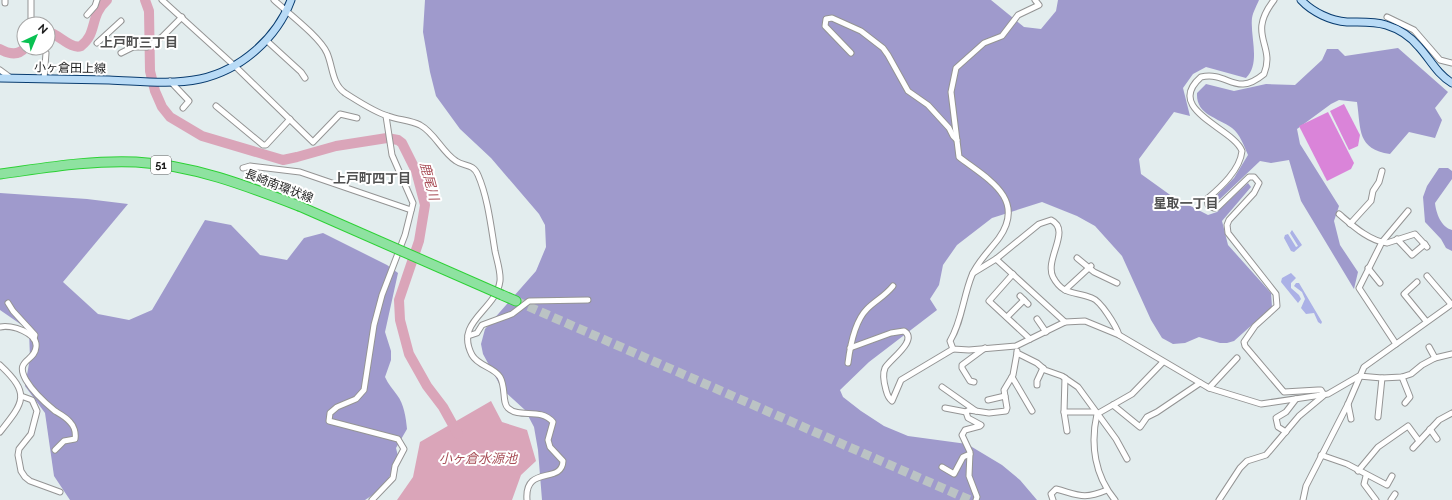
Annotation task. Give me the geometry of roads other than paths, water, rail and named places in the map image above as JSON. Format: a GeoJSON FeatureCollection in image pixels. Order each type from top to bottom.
{"type":"FeatureCollection","features":[{"type":"Feature","properties":{"kind":"highway","name":"長崎南環状線"},"geometry":{"type":"LineString","coordinates":[[0,173],[91,163],[130,162],[158,164],[187,169],[227,180],[300,206],[516,301]]}},
{"type":"Feature","properties":{"kind":"main road"},"geometry":{"type":"LineString","coordinates":[[169,81],[201,78],[234,65],[266,40],[287,12],[291,0]]}},
{"type":"Feature","properties":{"kind":"main road"},"geometry":{"type":"LineString","coordinates":[[1301,0],[1312,10],[1329,18],[1345,22],[1370,22],[1386,25],[1412,40],[1420,48],[1429,62],[1452,83]]}},
{"type":"Feature","properties":{"kind":"main road","name":"小ヶ倉田上線"},"geometry":{"type":"LineString","coordinates":[[0,78],[169,81]]}},
{"type":"Feature","properties":{"kind":"street"},"geometry":{"type":"LineString","coordinates":[[31,0],[31,16]]}},
{"type":"Feature","properties":{"kind":"street"},"geometry":{"type":"LineString","coordinates":[[87,15],[95,6],[97,0]]}},
{"type":"Feature","properties":{"kind":"street"},"geometry":{"type":"LineString","coordinates":[[162,0],[234,65],[313,142],[340,114],[357,118]]}},
{"type":"Feature","properties":{"kind":"street"},"geometry":{"type":"LineString","coordinates":[[274,0],[322,44],[327,53],[338,87],[345,93],[386,116],[420,125],[456,162],[472,166],[478,176],[490,221],[500,280],[493,300],[473,322],[468,336],[472,355],[478,362],[499,375],[505,390],[504,402],[508,408],[515,412],[544,414],[553,422],[548,440],[550,447],[564,461],[563,468],[559,472],[538,476],[534,479],[526,491],[527,500]]}},
{"type":"Feature","properties":{"kind":"street"},"geometry":{"type":"LineString","coordinates":[[953,348],[950,342],[961,315],[964,299],[972,274],[1000,236],[1008,218],[1008,204],[1002,193],[991,180],[959,157],[951,92],[956,68],[984,43],[1002,36],[1018,15],[1039,5],[1035,0]]}},
{"type":"Feature","properties":{"kind":"street"},"geometry":{"type":"LineString","coordinates":[[1274,0],[1264,15],[1260,26],[1267,59],[1264,74],[1249,84],[1242,85],[1216,77],[1201,77],[1193,86],[1191,98],[1192,104],[1202,117],[1236,141],[1242,151],[1239,163],[1218,189],[1207,199],[1208,205],[1214,208],[1218,206],[1249,177],[1254,177],[1258,181],[1259,186],[1257,190],[1230,220],[1228,225],[1228,233],[1276,294],[1277,306],[1249,334],[1244,342],[1245,346],[1284,392],[1321,390],[1324,395]]}},
{"type":"Feature","properties":{"kind":"street"},"geometry":{"type":"LineString","coordinates":[[1387,16],[1414,30],[1440,60],[1452,63]]}},
{"type":"Feature","properties":{"kind":"street"},"geometry":{"type":"LineString","coordinates":[[120,53],[133,47],[147,47],[162,37],[182,17]]}},
{"type":"Feature","properties":{"kind":"street"},"geometry":{"type":"LineString","coordinates":[[851,53],[825,26],[826,19],[832,18],[861,31],[883,48],[908,91],[928,105],[949,128],[957,140]]}},
{"type":"Feature","properties":{"kind":"street"},"geometry":{"type":"LineString","coordinates":[[97,43],[121,21]]}},
{"type":"Feature","properties":{"kind":"street"},"geometry":{"type":"LineString","coordinates":[[266,40],[301,72],[305,78]]}},
{"type":"Feature","properties":{"kind":"street"},"geometry":{"type":"LineString","coordinates":[[44,79],[46,56]]}},
{"type":"Feature","properties":{"kind":"street"},"geometry":{"type":"LineString","coordinates":[[0,70],[11,78]]}},
{"type":"Feature","properties":{"kind":"street"},"geometry":{"type":"LineString","coordinates":[[169,81],[189,101],[183,108]]}},
{"type":"Feature","properties":{"kind":"street"},"geometry":{"type":"LineString","coordinates":[[216,106],[263,145],[266,145],[290,120]]}},
{"type":"Feature","properties":{"kind":"street"},"geometry":{"type":"LineString","coordinates":[[372,500],[393,478],[396,466],[404,449],[402,444],[398,439],[335,424],[329,421],[330,413],[337,407],[356,399],[364,390],[374,325],[382,295],[405,235],[413,203],[398,171],[389,142],[386,116]]}},
{"type":"Feature","properties":{"kind":"street"},"geometry":{"type":"LineString","coordinates":[[243,168],[250,166],[300,172],[411,210]]}},
{"type":"Feature","properties":{"kind":"street"},"geometry":{"type":"LineString","coordinates":[[1350,224],[1371,201],[1373,191],[1379,182],[1382,171]]}},
{"type":"Feature","properties":{"kind":"street"},"geometry":{"type":"LineString","coordinates":[[1396,344],[1359,288],[1382,242],[1408,211]]}},
{"type":"Feature","properties":{"kind":"street"},"geometry":{"type":"LineString","coordinates":[[1339,214],[1350,224],[1382,242],[1387,243],[1397,239],[1415,234],[1426,246],[1412,255],[1397,239]]}},
{"type":"Feature","properties":{"kind":"street"},"geometry":{"type":"LineString","coordinates":[[972,274],[996,259],[1039,224],[1051,220],[1058,225],[1059,233],[1050,268],[1056,281],[1065,290],[1094,298],[1099,303],[1119,335]]}},
{"type":"Feature","properties":{"kind":"street"},"geometry":{"type":"LineString","coordinates":[[1077,258],[1089,267],[1117,282]]}},
{"type":"Feature","properties":{"kind":"street"},"geometry":{"type":"LineString","coordinates":[[996,259],[1065,322]]}},
{"type":"Feature","properties":{"kind":"street"},"geometry":{"type":"LineString","coordinates":[[1065,290],[1089,267]]}},
{"type":"Feature","properties":{"kind":"street"},"geometry":{"type":"LineString","coordinates":[[1368,268],[1380,282]]}},
{"type":"Feature","properties":{"kind":"street"},"geometry":{"type":"LineString","coordinates":[[1013,274],[989,301],[1030,339]]}},
{"type":"Feature","properties":{"kind":"street"},"geometry":{"type":"LineString","coordinates":[[850,348],[891,333],[904,331],[907,333],[908,337],[906,344],[885,368],[883,379],[888,397],[892,401],[901,380],[953,348],[969,350],[1016,346],[1065,322],[1086,321],[1119,335],[1209,388],[1261,404],[1324,395],[1333,392],[1359,376],[1368,363],[1452,304],[1427,276]]}},
{"type":"Feature","properties":{"kind":"street"},"geometry":{"type":"LineString","coordinates":[[1417,282],[1404,294],[1426,321]]}},
{"type":"Feature","properties":{"kind":"street"},"geometry":{"type":"LineString","coordinates":[[848,363],[850,348],[864,313],[883,297],[892,286]]}},
{"type":"Feature","properties":{"kind":"street"},"geometry":{"type":"LineString","coordinates":[[468,336],[477,333],[482,325],[512,314],[529,301],[588,300]]}},
{"type":"Feature","properties":{"kind":"street"},"geometry":{"type":"LineString","coordinates":[[1007,317],[1024,300]]}},
{"type":"Feature","properties":{"kind":"street"},"geometry":{"type":"LineString","coordinates":[[8,303],[12,311],[35,335],[34,339],[37,344],[36,350],[22,367],[21,372],[34,392],[70,421],[76,434],[75,438],[64,441],[55,450]]}},
{"type":"Feature","properties":{"kind":"street"},"geometry":{"type":"LineString","coordinates":[[1037,319],[1046,332]]}},
{"type":"Feature","properties":{"kind":"street"},"geometry":{"type":"LineString","coordinates":[[0,327],[14,326],[34,339]]}},
{"type":"Feature","properties":{"kind":"street"},"geometry":{"type":"LineString","coordinates":[[945,408],[966,412],[969,410],[989,413],[1006,411],[1007,408],[1004,390],[1012,378],[1017,353],[1016,346]]}},
{"type":"Feature","properties":{"kind":"street"},"geometry":{"type":"LineString","coordinates":[[1429,347],[1435,358]]}},
{"type":"Feature","properties":{"kind":"street"},"geometry":{"type":"LineString","coordinates":[[974,382],[970,381],[962,368],[962,365],[985,348]]}},
{"type":"Feature","properties":{"kind":"street"},"geometry":{"type":"LineString","coordinates":[[1017,353],[1037,363],[1043,368],[1065,378],[1078,387],[1116,439],[1127,459]]}},
{"type":"Feature","properties":{"kind":"street"},"geometry":{"type":"LineString","coordinates":[[1359,376],[1382,378],[1402,377],[1411,374],[1422,365],[1435,358],[1452,354]]}},
{"type":"Feature","properties":{"kind":"street"},"geometry":{"type":"LineString","coordinates":[[1209,388],[1237,358]]}},
{"type":"Feature","properties":{"kind":"street"},"geometry":{"type":"LineString","coordinates":[[1064,412],[1096,413],[1113,405],[1132,394],[1164,362]]}},
{"type":"Feature","properties":{"kind":"street"},"geometry":{"type":"LineString","coordinates":[[0,365],[15,379],[21,396],[16,412],[0,432]]}},
{"type":"Feature","properties":{"kind":"street"},"geometry":{"type":"LineString","coordinates":[[1037,385],[1037,381],[1043,368]]}},
{"type":"Feature","properties":{"kind":"street"},"geometry":{"type":"LineString","coordinates":[[1303,500],[1306,486],[1348,404],[1358,382],[1359,376]]}},
{"type":"Feature","properties":{"kind":"street"},"geometry":{"type":"LineString","coordinates":[[1402,377],[1410,397],[1404,403]]}},
{"type":"Feature","properties":{"kind":"street"},"geometry":{"type":"LineString","coordinates":[[1012,378],[1032,411]]}},
{"type":"Feature","properties":{"kind":"street"},"geometry":{"type":"LineString","coordinates":[[1065,378],[1064,412],[1067,431]]}},
{"type":"Feature","properties":{"kind":"street"},"geometry":{"type":"LineString","coordinates":[[1378,418],[1382,378]]}},
{"type":"Feature","properties":{"kind":"street"},"geometry":{"type":"LineString","coordinates":[[1113,405],[1140,427],[1147,416],[1157,412],[1200,383]]}},
{"type":"Feature","properties":{"kind":"street"},"geometry":{"type":"LineString","coordinates":[[942,387],[976,409],[977,412]]}},
{"type":"Feature","properties":{"kind":"street"},"geometry":{"type":"LineString","coordinates":[[1219,500],[1240,468],[1247,461],[1266,454],[1299,416],[1324,395]]}},
{"type":"Feature","properties":{"kind":"street"},"geometry":{"type":"LineString","coordinates":[[21,396],[32,400],[37,411],[31,434],[21,446],[18,455],[23,475],[30,481],[60,492]]}},
{"type":"Feature","properties":{"kind":"street"},"geometry":{"type":"LineString","coordinates":[[988,400],[1005,396]]}},
{"type":"Feature","properties":{"kind":"street"},"geometry":{"type":"LineString","coordinates":[[1286,432],[1278,427],[1276,418],[1286,412],[1296,399]]}},
{"type":"Feature","properties":{"kind":"street"},"geometry":{"type":"LineString","coordinates":[[1348,404],[1351,419]]}},
{"type":"Feature","properties":{"kind":"street"},"geometry":{"type":"LineString","coordinates":[[966,412],[968,418],[980,425],[963,432],[963,438],[970,454],[969,476],[977,497],[976,500]]}},
{"type":"Feature","properties":{"kind":"street"},"geometry":{"type":"LineString","coordinates":[[1096,413],[1094,447],[1101,476],[1107,490],[1115,500]]}},
{"type":"Feature","properties":{"kind":"street"},"geometry":{"type":"LineString","coordinates":[[1413,448],[1439,420],[1452,413]]}},
{"type":"Feature","properties":{"kind":"street"},"geometry":{"type":"LineString","coordinates":[[1358,470],[1378,448],[1408,426],[1419,441]]}},
{"type":"Feature","properties":{"kind":"street"},"geometry":{"type":"LineString","coordinates":[[1430,429],[1437,439]]}},
{"type":"Feature","properties":{"kind":"street"},"geometry":{"type":"LineString","coordinates":[[942,467],[954,474],[963,457],[970,454]]}},
{"type":"Feature","properties":{"kind":"street"},"geometry":{"type":"LineString","coordinates":[[1321,455],[1347,464],[1366,476],[1387,485],[1392,476]]}},
{"type":"Feature","properties":{"kind":"street"},"geometry":{"type":"LineString","coordinates":[[1366,476],[1364,484],[1376,500]]}},
{"type":"Feature","properties":{"kind":"street"},"geometry":{"type":"LineString","coordinates":[[1053,500],[1051,494],[1056,489],[1077,496],[1094,498],[1107,490]]}},
{"type":"Feature","properties":{"kind":"street"},"geometry":{"type":"LineString","coordinates":[[1391,500],[1396,494]]}},
{"type":"Feature","properties":{"kind":"water","name":"小ヶ倉水源池"},"geometry":{"type":"Polygon","coordinates":[[[491,401],[502,422],[527,430],[536,461],[521,475],[512,500],[397,500],[413,477],[420,442],[491,401]]]}},
{"type":"Feature","properties":{"kind":"waterway","name":"鹿尾川"},"geometry":{"type":"LineString","coordinates":[[56,36],[73,46],[81,46],[90,36],[95,18],[101,6],[107,0]]}},
{"type":"Feature","properties":{"kind":"waterway","name":"鹿尾川"},"geometry":{"type":"LineString","coordinates":[[145,0],[149,11],[150,71],[155,91],[162,107],[170,117],[202,136],[283,160],[336,146],[387,138],[398,140],[402,143],[416,171],[425,205],[419,241],[399,300],[400,320],[409,354],[427,386],[443,407],[458,434]]}},
{"type":"Feature","properties":{"kind":"waterway","name":"鹿尾川"},"geometry":{"type":"LineString","coordinates":[[0,49],[7,52],[16,53]]}},
{"type":"Feature","properties":{"kind":"tunnel"},"geometry":{"type":"LineString","coordinates":[[516,301],[970,500]]}},
{"type":"Feature","properties":{"kind":"district","name":"上戸町三丁目"},"geometry":{"type":"Point","coordinates":[139,42]}},
{"type":"Feature","properties":{"kind":"district","name":"上戸町四丁目"},"geometry":{"type":"Point","coordinates":[372,178]}},
{"type":"Feature","properties":{"kind":"district","name":"星取一丁目"},"geometry":{"type":"Point","coordinates":[1186,203]}}]}
